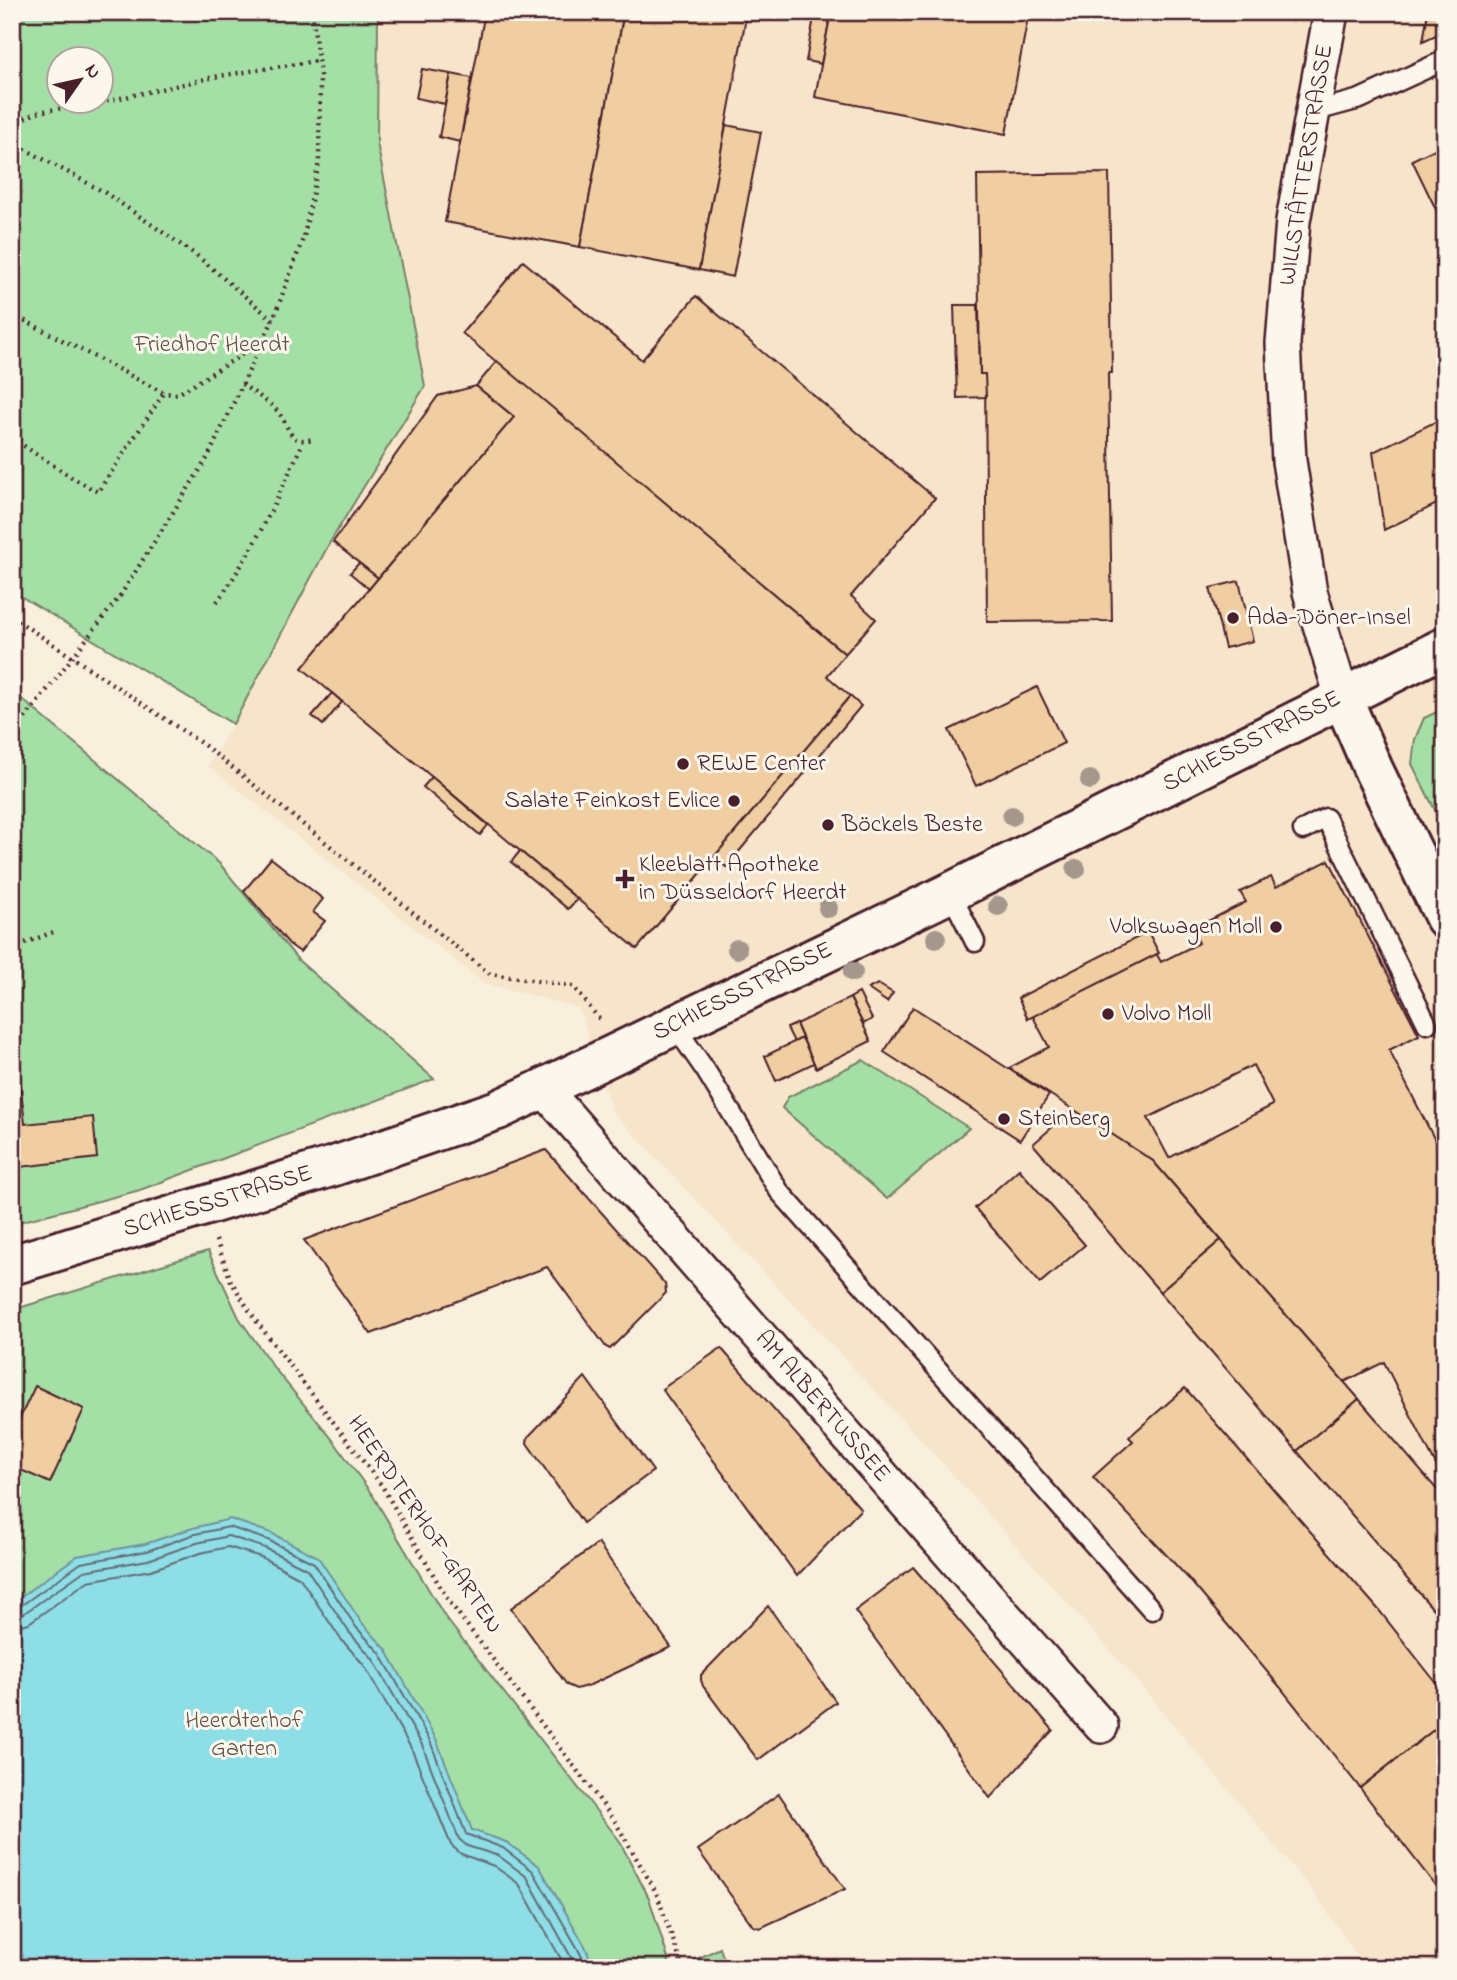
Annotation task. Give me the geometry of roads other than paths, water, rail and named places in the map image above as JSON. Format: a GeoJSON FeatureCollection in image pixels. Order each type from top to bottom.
{"type":"FeatureCollection","features":[{"type":"Feature","properties":{"kind":"street","name":"WILLSTÄTTERSTRASSE"},"geometry":{"type":"LineString","coordinates":[[1331,12],[1293,221],[1283,343],[1289,461],[1310,592],[1342,696],[1373,769],[1445,918]]}},
{"type":"Feature","properties":{"kind":"street","name":"SCHIESSSTRASSE"},"geometry":{"type":"LineString","coordinates":[[12,1265],[334,1166],[498,1110],[950,892],[1445,647]]}},
{"type":"Feature","properties":{"kind":"street","name":"AM ALBERTUSSEE"},"geometry":{"type":"LineString","coordinates":[[543,1088],[1101,1726]]}},
{"type":"Feature","properties":{"kind":"lane"},"geometry":{"type":"LineString","coordinates":[[1312,113],[1360,99],[1445,60]]}},
{"type":"Feature","properties":{"kind":"lane"},"geometry":{"type":"LineString","coordinates":[[1303,830],[1326,818],[1427,1024]]}},
{"type":"Feature","properties":{"kind":"lane"},"geometry":{"type":"LineString","coordinates":[[950,892],[975,942]]}},
{"type":"Feature","properties":{"kind":"lane"},"geometry":{"type":"LineString","coordinates":[[674,1025],[779,1191],[1152,1610]]}},
{"type":"Feature","properties":{"kind":"water","name":"Heerdterhof Garten"},"geometry":{"type":"Polygon","coordinates":[[[230,1519],[271,1533],[318,1557],[362,1623],[386,1649],[436,1739],[472,1830],[506,1842],[539,1866],[585,1946],[594,1968],[12,1968],[12,1603],[77,1556],[145,1544],[230,1519]]]}},
{"type":"Feature","properties":{"kind":"place","name":"Ada-Döner-Insel"},"geometry":{"type":"Point","coordinates":[1233,618]}},
{"type":"Feature","properties":{"kind":"place","name":"REWE Center"},"geometry":{"type":"Point","coordinates":[683,764]}},
{"type":"Feature","properties":{"kind":"place","name":"Salate Feinkost Evlice"},"geometry":{"type":"Point","coordinates":[734,801]}},
{"type":"Feature","properties":{"kind":"place","name":"Böckels Beste"},"geometry":{"type":"Point","coordinates":[828,825]}},
{"type":"Feature","properties":{"kind":"place","name":"Kleeblatt Apotheke in Düsseldorf Heerdt"},"geometry":{"type":"Point","coordinates":[625,879]}},
{"type":"Feature","properties":{"kind":"place","name":"Volkswagen Moll"},"geometry":{"type":"Point","coordinates":[1276,927]}},
{"type":"Feature","properties":{"kind":"place","name":"Volvo Moll"},"geometry":{"type":"Point","coordinates":[1108,1014]}},
{"type":"Feature","properties":{"kind":"place","name":"Steinberg"},"geometry":{"type":"Point","coordinates":[1004,1119]}},
{"type":"Feature","properties":{"kind":"park label","name":"Friedhof Heerdt"},"geometry":{"type":"Point","coordinates":[212,345]}}]}
